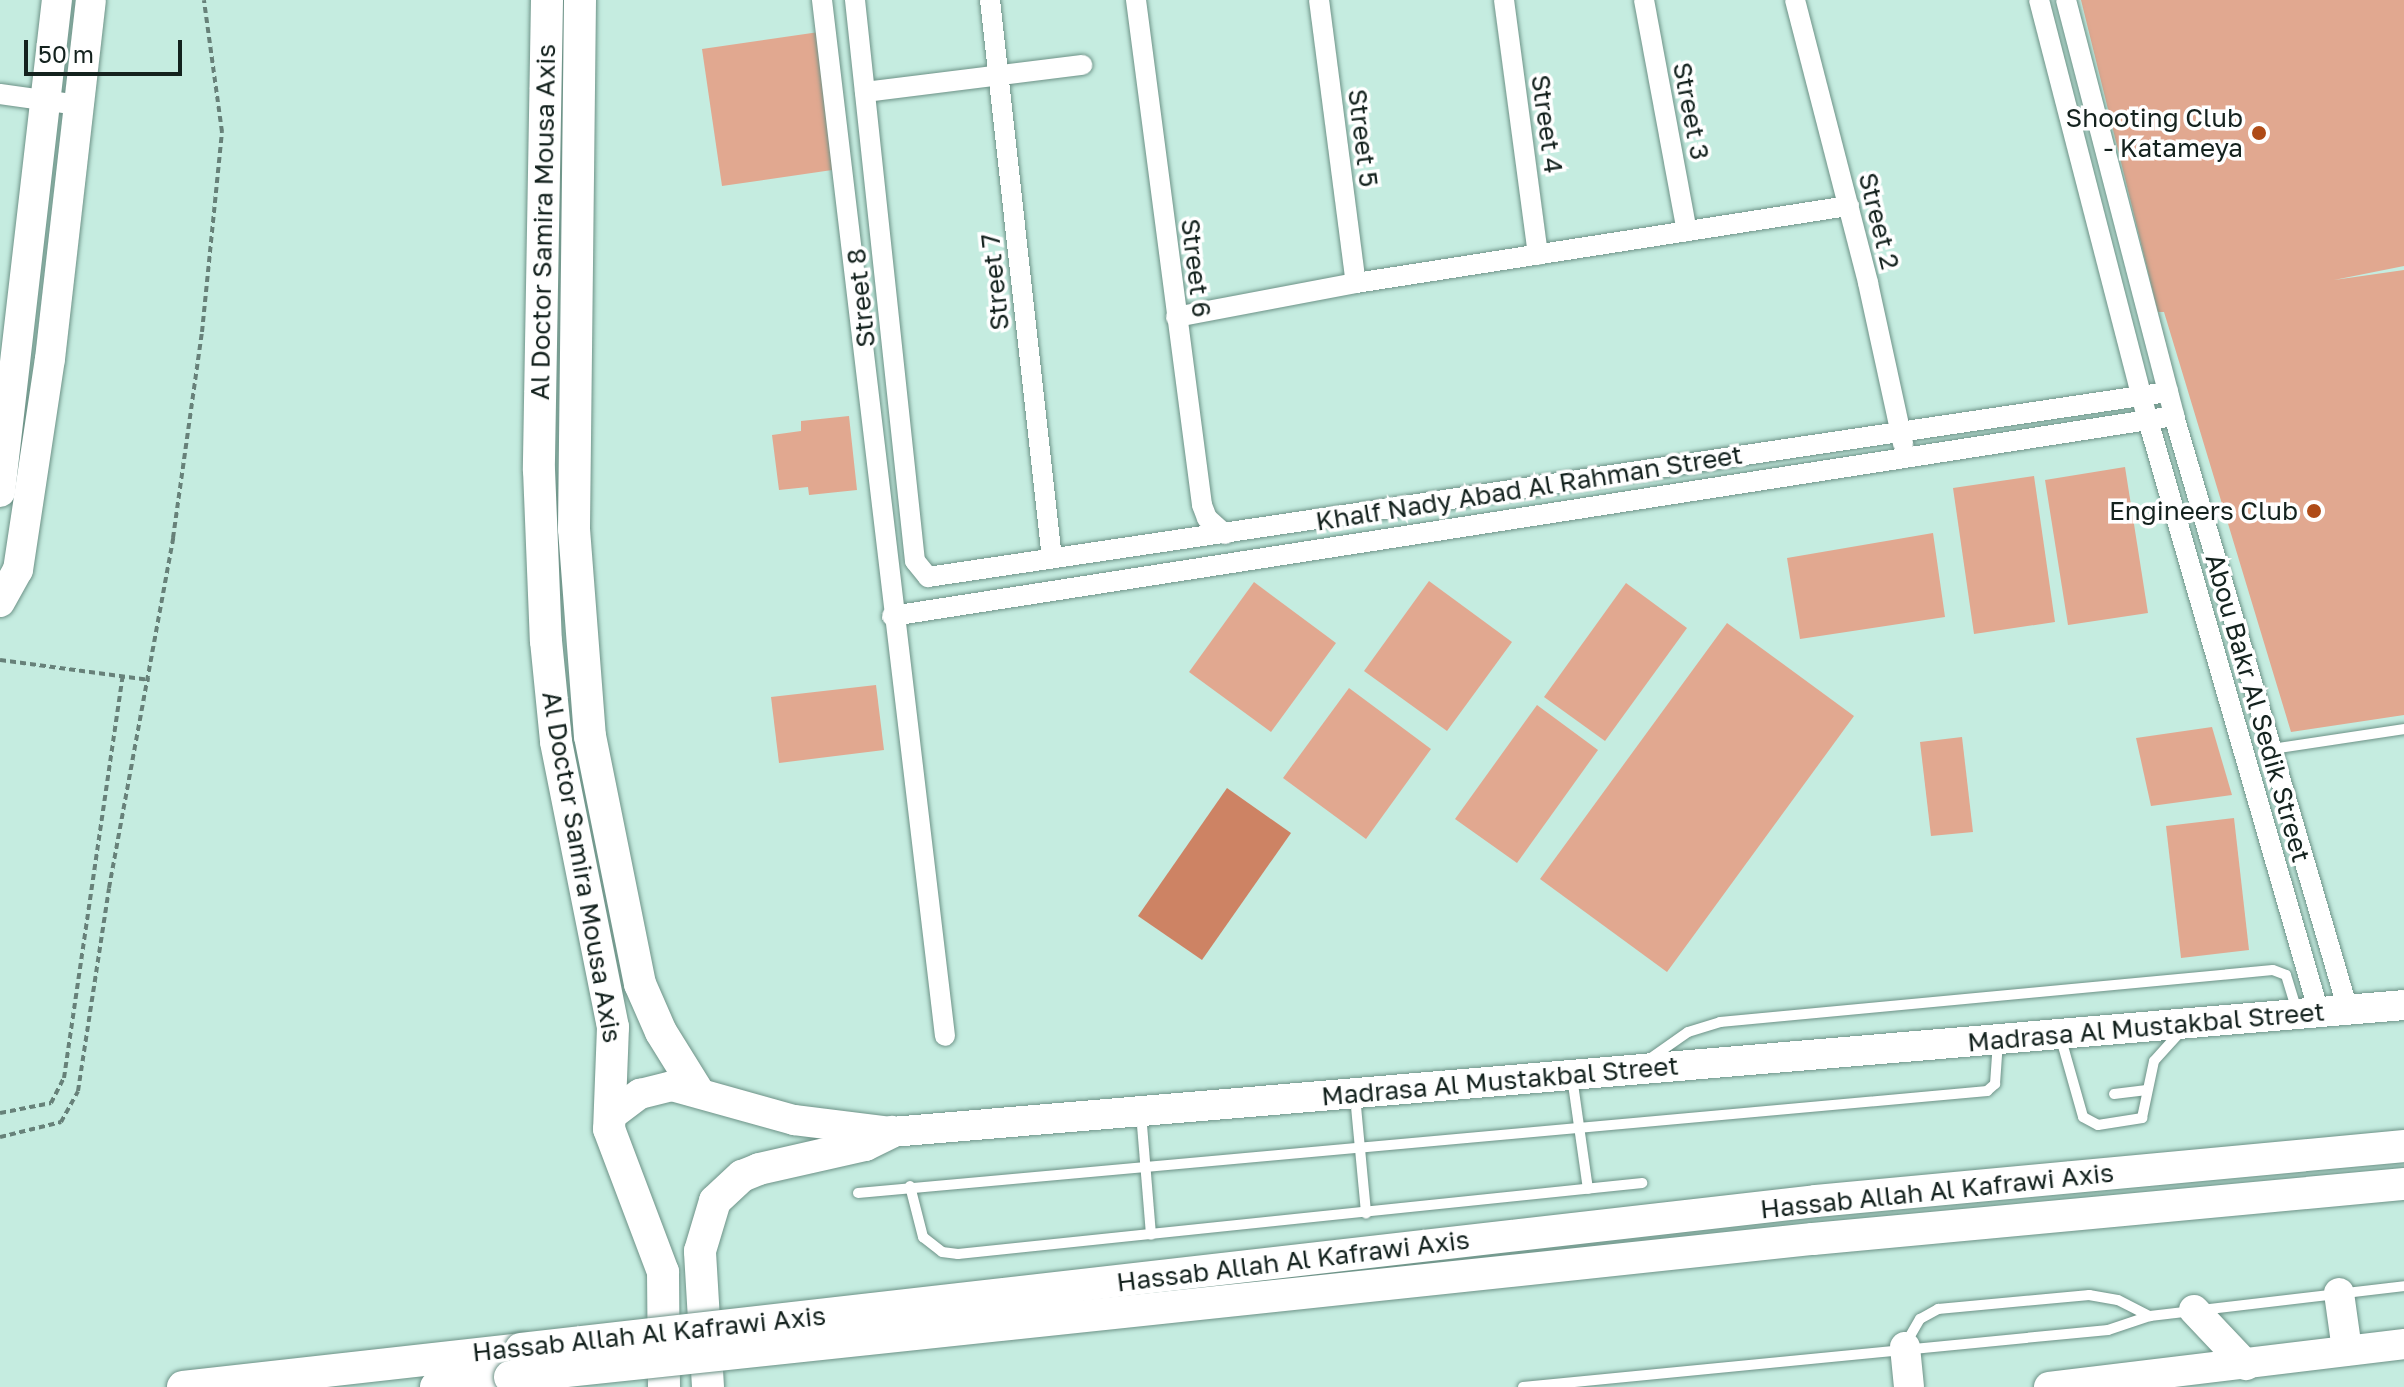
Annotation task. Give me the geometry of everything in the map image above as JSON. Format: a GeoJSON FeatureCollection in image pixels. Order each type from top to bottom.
{"type":"FeatureCollection","features":[{"type":"Feature","properties":{"kind":"main road","name":"Al Doctor Samira Mousa Axis"},"geometry":{"type":"LineString","coordinates":[[547,0],[539,470],[546,641],[556,742],[613,1027],[609,1117],[617,1160],[663,1272],[664,1387]]}},
{"type":"Feature","properties":{"kind":"main road","name":"Al Doctor Samira Mousa Axis"},"geometry":{"type":"LineString","coordinates":[[580,0],[574,516],[590,736],[636,974],[661,1032],[697,1090]]}},
{"type":"Feature","properties":{"kind":"main road"},"geometry":{"type":"LineString","coordinates":[[708,1387],[700,1251],[715,1201],[742,1176],[759,1169],[855,1148],[892,1132]]}},
{"type":"Feature","properties":{"kind":"main road","name":"Hassab Allah Al Kafrawi Axis"},"geometry":{"type":"LineString","coordinates":[[436,1387],[515,1363],[1816,1201],[2404,1146]]}},
{"type":"Feature","properties":{"kind":"main road","name":"Hassab Allah Al Kafrawi Axis"},"geometry":{"type":"LineString","coordinates":[[183,1387],[515,1363],[2404,1184]]}},
{"type":"Feature","properties":{"kind":"street"},"geometry":{"type":"LineString","coordinates":[[0,492],[9,353],[57,0]]}},
{"type":"Feature","properties":{"kind":"street"},"geometry":{"type":"LineString","coordinates":[[0,602],[18,570],[50,359],[91,0]]}},
{"type":"Feature","properties":{"kind":"street"},"geometry":{"type":"LineString","coordinates":[[822,0],[892,616],[945,1036]]}},
{"type":"Feature","properties":{"kind":"street","name":"Street 8"},"geometry":{"type":"LineString","coordinates":[[855,0],[915,561],[921,574],[935,577]]}},
{"type":"Feature","properties":{"kind":"street","name":"Street 7"},"geometry":{"type":"LineString","coordinates":[[990,0],[1052,559]]}},
{"type":"Feature","properties":{"kind":"street","name":"Street 6"},"geometry":{"type":"LineString","coordinates":[[1136,0],[1203,510],[1216,535]]}},
{"type":"Feature","properties":{"kind":"street","name":"Street 5"},"geometry":{"type":"LineString","coordinates":[[1319,0],[1356,283]]}},
{"type":"Feature","properties":{"kind":"street","name":"Street 4"},"geometry":{"type":"LineString","coordinates":[[1504,0],[1538,255]]}},
{"type":"Feature","properties":{"kind":"street","name":"Street 3"},"geometry":{"type":"LineString","coordinates":[[1644,0],[1687,231]]}},
{"type":"Feature","properties":{"kind":"street","name":"Street 2"},"geometry":{"type":"LineString","coordinates":[[1795,0],[1849,206],[1905,456]]}},
{"type":"Feature","properties":{"kind":"street","name":"Abou Bakr Al Sedik Street"},"geometry":{"type":"LineString","coordinates":[[2039,0],[2148,420],[2306,968],[2322,1012]]}},
{"type":"Feature","properties":{"kind":"street","name":"Abou Bakr Al Sedik Street"},"geometry":{"type":"LineString","coordinates":[[2066,0],[2174,416],[2334,965],[2322,1012]]}},
{"type":"Feature","properties":{"kind":"street"},"geometry":{"type":"LineString","coordinates":[[865,92],[1082,65]]}},
{"type":"Feature","properties":{"kind":"street"},"geometry":{"type":"LineString","coordinates":[[0,94],[78,105]]}},
{"type":"Feature","properties":{"kind":"street"},"geometry":{"type":"LineString","coordinates":[[1176,317],[1356,283],[1849,206]]}},
{"type":"Feature","properties":{"kind":"street"},"geometry":{"type":"LineString","coordinates":[[9,353],[50,359]]}},
{"type":"Feature","properties":{"kind":"street","name":"Khalf Nady Abad Al Rahman Street"},"geometry":{"type":"LineString","coordinates":[[935,577],[2168,392]]}},
{"type":"Feature","properties":{"kind":"street","name":"Khalf Nady Abad Al Rahman Street"},"geometry":{"type":"LineString","coordinates":[[892,616],[2174,416]]}},
{"type":"Feature","properties":{"kind":"street"},"geometry":{"type":"LineString","coordinates":[[1211,564],[1216,535]]}},
{"type":"Feature","properties":{"kind":"street"},"geometry":{"type":"LineString","coordinates":[[2306,968],[2334,965]]}},
{"type":"Feature","properties":{"kind":"street","name":"Madrasa Al Mustakbal Street"},"geometry":{"type":"LineString","coordinates":[[609,1117],[649,1090],[672,1086],[697,1090],[794,1120],[892,1132],[2404,1005]]}},
{"type":"Feature","properties":{"kind":"street"},"geometry":{"type":"LineString","coordinates":[[2339,1293],[2347,1350]]}},
{"type":"Feature","properties":{"kind":"street"},"geometry":{"type":"LineString","coordinates":[[2194,1310],[2246,1365]]}},
{"type":"Feature","properties":{"kind":"street"},"geometry":{"type":"LineString","coordinates":[[2068,1386],[2404,1344]]}},
{"type":"Feature","properties":{"kind":"street"},"geometry":{"type":"LineString","coordinates":[[1905,1347],[1909,1387]]}},
{"type":"Feature","properties":{"kind":"lane"},"geometry":{"type":"LineString","coordinates":[[2269,749],[2404,729]]}},
{"type":"Feature","properties":{"kind":"lane"},"geometry":{"type":"LineString","coordinates":[[1634,1070],[1688,1032],[1711,1024],[2273,970],[2286,975],[2322,1012]]}},
{"type":"Feature","properties":{"kind":"lane"},"geometry":{"type":"LineString","coordinates":[[2059,1034],[2084,1097],[2083,1117],[2092,1124],[2131,1122],[2142,1118],[2159,1054],[2189,1023]]}},
{"type":"Feature","properties":{"kind":"lane"},"geometry":{"type":"LineString","coordinates":[[858,1193],[1990,1091],[1995,1084],[1998,1039]]}},
{"type":"Feature","properties":{"kind":"lane"},"geometry":{"type":"LineString","coordinates":[[1572,1075],[1588,1189]]}},
{"type":"Feature","properties":{"kind":"lane"},"geometry":{"type":"LineString","coordinates":[[2114,1094],[2147,1090]]}},
{"type":"Feature","properties":{"kind":"lane"},"geometry":{"type":"LineString","coordinates":[[1355,1092],[1366,1213]]}},
{"type":"Feature","properties":{"kind":"lane"},"geometry":{"type":"LineString","coordinates":[[1141,1111],[1151,1235]]}},
{"type":"Feature","properties":{"kind":"lane"},"geometry":{"type":"LineString","coordinates":[[910,1186],[923,1237],[942,1252],[1151,1235],[1642,1183]]}},
{"type":"Feature","properties":{"kind":"lane"},"geometry":{"type":"LineString","coordinates":[[1523,1387],[1905,1347],[2108,1330],[2150,1316],[2404,1286]]}},
{"type":"Feature","properties":{"kind":"lane"},"geometry":{"type":"LineString","coordinates":[[1905,1347],[1913,1327],[1938,1309],[2089,1295],[2118,1300],[2150,1316]]}},
{"type":"Feature","properties":{"kind":"path"},"geometry":{"type":"LineString","coordinates":[[0,1137],[53,1126],[76,1100],[109,888],[150,680],[196,376],[222,132],[204,0]]}},
{"type":"Feature","properties":{"kind":"path"},"geometry":{"type":"LineString","coordinates":[[0,660],[150,680]]}},
{"type":"Feature","properties":{"kind":"path"},"geometry":{"type":"LineString","coordinates":[[0,1113],[51,1103],[64,1078],[123,676]]}},
{"type":"Feature","properties":{"kind":"shaded area"},"geometry":{"type":"Polygon","coordinates":[[[2081,0],[2404,0],[2404,266],[2334,280],[2404,270],[2404,715],[2291,732],[2164,312],[2158,312],[2081,0]]]}},
{"type":"Feature","properties":{"kind":"shaded area"},"geometry":{"type":"Polygon","coordinates":[[[819,32],[839,169],[722,186],[702,49],[819,32]]]}},
{"type":"Feature","properties":{"kind":"shaded area"},"geometry":{"type":"Polygon","coordinates":[[[849,416],[857,490],[809,495],[808,487],[779,490],[772,435],[801,431],[801,421],[849,416]]]}},
{"type":"Feature","properties":{"kind":"shaded area"},"geometry":{"type":"Polygon","coordinates":[[[2125,467],[2148,613],[2068,625],[2045,480],[2125,467]]]}},
{"type":"Feature","properties":{"kind":"shaded area"},"geometry":{"type":"Polygon","coordinates":[[[2034,476],[2055,622],[1974,634],[1953,488],[2034,476]]]}},
{"type":"Feature","properties":{"kind":"shaded area"},"geometry":{"type":"Polygon","coordinates":[[[1933,533],[1945,617],[1800,639],[1787,558],[1933,533]]]}},
{"type":"Feature","properties":{"kind":"shaded area"},"geometry":{"type":"Polygon","coordinates":[[[1429,581],[1512,642],[1447,731],[1364,671],[1429,581]]]}},
{"type":"Feature","properties":{"kind":"shaded area"},"geometry":{"type":"Polygon","coordinates":[[[1254,582],[1336,643],[1271,732],[1189,672],[1254,582]]]}},
{"type":"Feature","properties":{"kind":"shaded area"},"geometry":{"type":"Polygon","coordinates":[[[1626,583],[1687,628],[1605,741],[1544,697],[1626,583]]]}},
{"type":"Feature","properties":{"kind":"shaded area"},"geometry":{"type":"Polygon","coordinates":[[[1727,623],[1854,716],[1667,972],[1540,879],[1727,623]]]}},
{"type":"Feature","properties":{"kind":"shaded area"},"geometry":{"type":"Polygon","coordinates":[[[876,685],[884,750],[779,763],[771,697],[876,685]]]}},
{"type":"Feature","properties":{"kind":"shaded area"},"geometry":{"type":"Polygon","coordinates":[[[1349,688],[1431,749],[1366,839],[1283,778],[1349,688]]]}},
{"type":"Feature","properties":{"kind":"shaded area"},"geometry":{"type":"Polygon","coordinates":[[[1537,705],[1598,750],[1517,863],[1455,819],[1537,705]]]}},
{"type":"Feature","properties":{"kind":"shaded area"},"geometry":{"type":"Polygon","coordinates":[[[2212,727],[2232,795],[2151,806],[2136,738],[2212,727]]]}},
{"type":"Feature","properties":{"kind":"shaded area"},"geometry":{"type":"Polygon","coordinates":[[[1962,737],[1973,832],[1931,836],[1920,742],[1962,737]]]}},
{"type":"Feature","properties":{"kind":"shaded area"},"geometry":{"type":"Polygon","coordinates":[[[1227,788],[1291,833],[1202,960],[1138,916],[1227,788]]]}},
{"type":"Feature","properties":{"kind":"shaded area"},"geometry":{"type":"Polygon","coordinates":[[[2234,818],[2249,950],[2181,958],[2166,826],[2234,818]]]}},
{"type":"Feature","properties":{"kind":"place","name":"Shooting Club - Katameya"},"geometry":{"type":"Point","coordinates":[2259,133]}},
{"type":"Feature","properties":{"kind":"place","name":"Engineers Club"},"geometry":{"type":"Point","coordinates":[2314,511]}}]}
